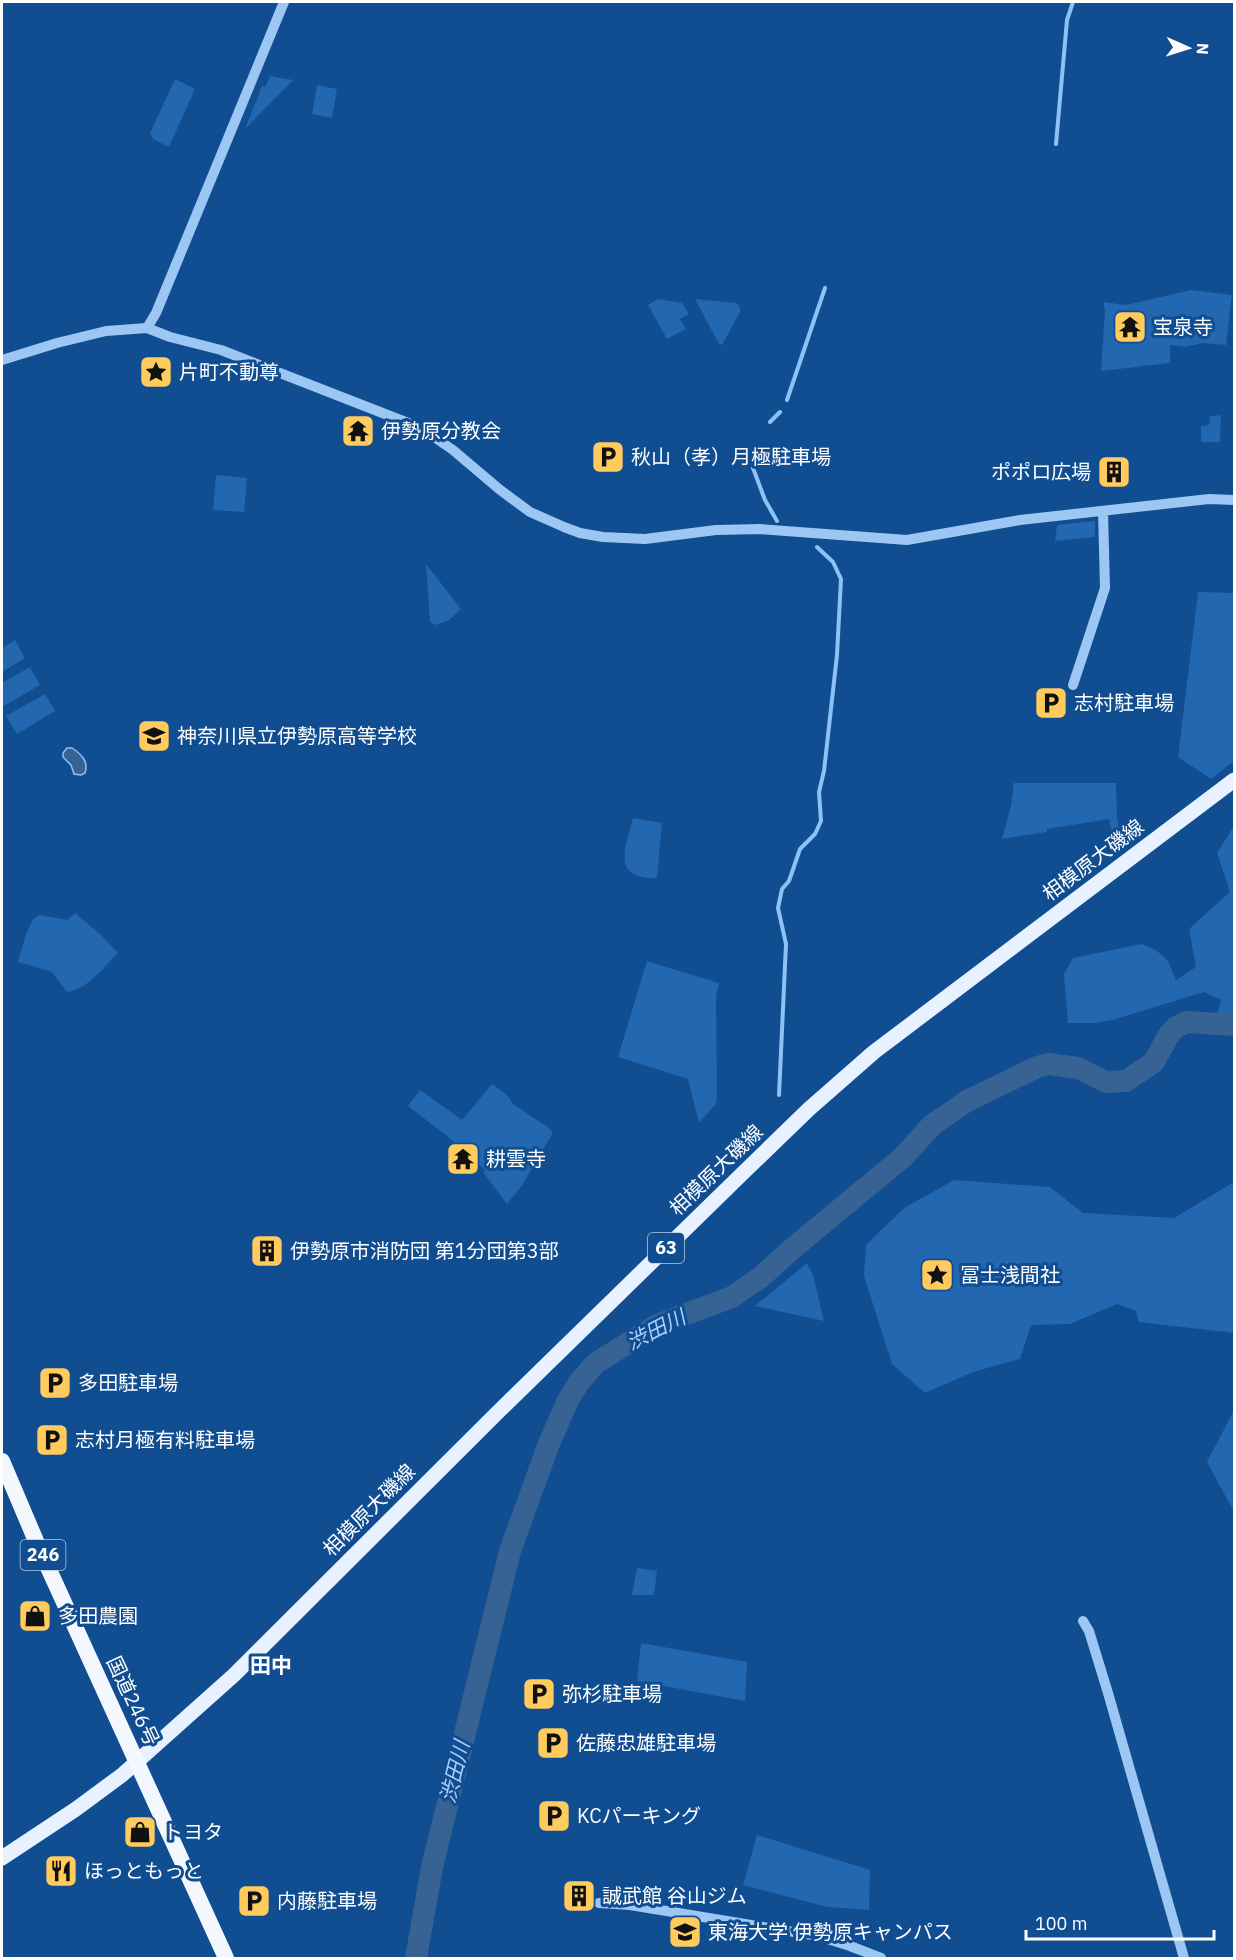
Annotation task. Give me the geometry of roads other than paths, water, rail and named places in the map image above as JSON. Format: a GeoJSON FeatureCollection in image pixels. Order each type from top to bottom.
{"type":"FeatureCollection","features":[{"type":"Feature","properties":{"kind":"highway","name":"国道246号"},"geometry":{"type":"LineString","coordinates":[[2,1461],[226,1959]]}},
{"type":"Feature","properties":{"kind":"main road","name":"相模原大磯線"},"geometry":{"type":"LineString","coordinates":[[2,1858],[122,1775],[234,1674],[497,1413],[818,1102],[874,1052],[1234,780]]}},
{"type":"Feature","properties":{"kind":"street"},"geometry":{"type":"LineString","coordinates":[[147,328],[156,313],[284,2]]}},
{"type":"Feature","properties":{"kind":"street"},"geometry":{"type":"LineString","coordinates":[[2,360],[106,331],[147,328],[246,359],[422,428],[531,512],[553,524],[591,536],[632,539],[716,530],[760,529],[907,540],[1020,520],[1209,499],[1234,500]]}},
{"type":"Feature","properties":{"kind":"street"},"geometry":{"type":"LineString","coordinates":[[1073,685],[1105,588],[1103,511]]}},
{"type":"Feature","properties":{"kind":"street"},"geometry":{"type":"LineString","coordinates":[[1083,1621],[1089,1631],[1108,1693],[1184,1959]]}},
{"type":"Feature","properties":{"kind":"street"},"geometry":{"type":"LineString","coordinates":[[599,1903],[630,1905],[810,1935],[850,1946],[881,1959]]}},
{"type":"Feature","properties":{"kind":"waterway"},"geometry":{"type":"LineString","coordinates":[[1056,144],[1067,20],[1073,2]]}},
{"type":"Feature","properties":{"kind":"waterway"},"geometry":{"type":"LineString","coordinates":[[787,400],[825,288]]}},
{"type":"Feature","properties":{"kind":"waterway"},"geometry":{"type":"LineString","coordinates":[[770,422],[780,412]]}},
{"type":"Feature","properties":{"kind":"waterway"},"geometry":{"type":"LineString","coordinates":[[753,468],[765,500],[777,521]]}},
{"type":"Feature","properties":{"kind":"waterway"},"geometry":{"type":"LineString","coordinates":[[779,1095],[786,944],[778,908],[782,889],[789,881],[800,849],[815,834],[821,821],[819,792],[824,771],[837,655],[841,579],[833,562],[817,547]]}},
{"type":"Feature","properties":{"kind":"waterway","name":"渋田川"},"geometry":{"type":"LineString","coordinates":[[416,1958],[432,1867],[510,1551],[548,1446],[568,1400],[580,1381],[596,1363],[657,1325],[732,1297],[761,1277],[903,1157],[932,1125],[967,1101],[1037,1067],[1048,1064],[1078,1068],[1106,1082],[1126,1081],[1154,1062],[1168,1036],[1175,1028],[1186,1022],[1234,1025]]}},
{"type":"Feature","properties":{"kind":"place","name":"宝泉寺"},"geometry":{"type":"Point","coordinates":[1130,327]}},
{"type":"Feature","properties":{"kind":"place","name":"片町不動尊"},"geometry":{"type":"Point","coordinates":[156,372]}},
{"type":"Feature","properties":{"kind":"place","name":"伊勢原分教会"},"geometry":{"type":"Point","coordinates":[358,431]}},
{"type":"Feature","properties":{"kind":"place","name":"秋山（孝）月極駐車場"},"geometry":{"type":"Point","coordinates":[608,457]}},
{"type":"Feature","properties":{"kind":"place","name":"ポポロ広場"},"geometry":{"type":"Point","coordinates":[1114,472]}},
{"type":"Feature","properties":{"kind":"place","name":"志村駐車場"},"geometry":{"type":"Point","coordinates":[1051,703]}},
{"type":"Feature","properties":{"kind":"place","name":"神奈川県立伊勢原高等学校"},"geometry":{"type":"Point","coordinates":[154,736]}},
{"type":"Feature","properties":{"kind":"place","name":"耕雲寺"},"geometry":{"type":"Point","coordinates":[463,1159]}},
{"type":"Feature","properties":{"kind":"place","name":"伊勢原市消防団 第1分団第3部"},"geometry":{"type":"Point","coordinates":[267,1251]}},
{"type":"Feature","properties":{"kind":"place","name":"冨士浅間社"},"geometry":{"type":"Point","coordinates":[937,1275]}},
{"type":"Feature","properties":{"kind":"place","name":"多田駐車場"},"geometry":{"type":"Point","coordinates":[55,1383]}},
{"type":"Feature","properties":{"kind":"place","name":"志村月極有料駐車場"},"geometry":{"type":"Point","coordinates":[52,1440]}},
{"type":"Feature","properties":{"kind":"place","name":"多田農園"},"geometry":{"type":"Point","coordinates":[35,1616]}},
{"type":"Feature","properties":{"kind":"place","name":"弥杉駐車場"},"geometry":{"type":"Point","coordinates":[539,1694]}},
{"type":"Feature","properties":{"kind":"place","name":"佐藤忠雄駐車場"},"geometry":{"type":"Point","coordinates":[553,1743]}},
{"type":"Feature","properties":{"kind":"place","name":"KCパーキング"},"geometry":{"type":"Point","coordinates":[554,1816]}},
{"type":"Feature","properties":{"kind":"place","name":"トヨタ"},"geometry":{"type":"Point","coordinates":[140,1832]}},
{"type":"Feature","properties":{"kind":"place","name":"ほっともっと"},"geometry":{"type":"Point","coordinates":[61,1871]}},
{"type":"Feature","properties":{"kind":"place","name":"誠武館 谷山ジム"},"geometry":{"type":"Point","coordinates":[579,1896]}},
{"type":"Feature","properties":{"kind":"place","name":"内藤駐車場"},"geometry":{"type":"Point","coordinates":[254,1901]}},
{"type":"Feature","properties":{"kind":"place","name":"東海大学 伊勢原キャンパス"},"geometry":{"type":"Point","coordinates":[685,1932]}},
{"type":"Feature","properties":{"kind":"district","name":"田中"},"geometry":{"type":"Point","coordinates":[271,1666]}}]}
